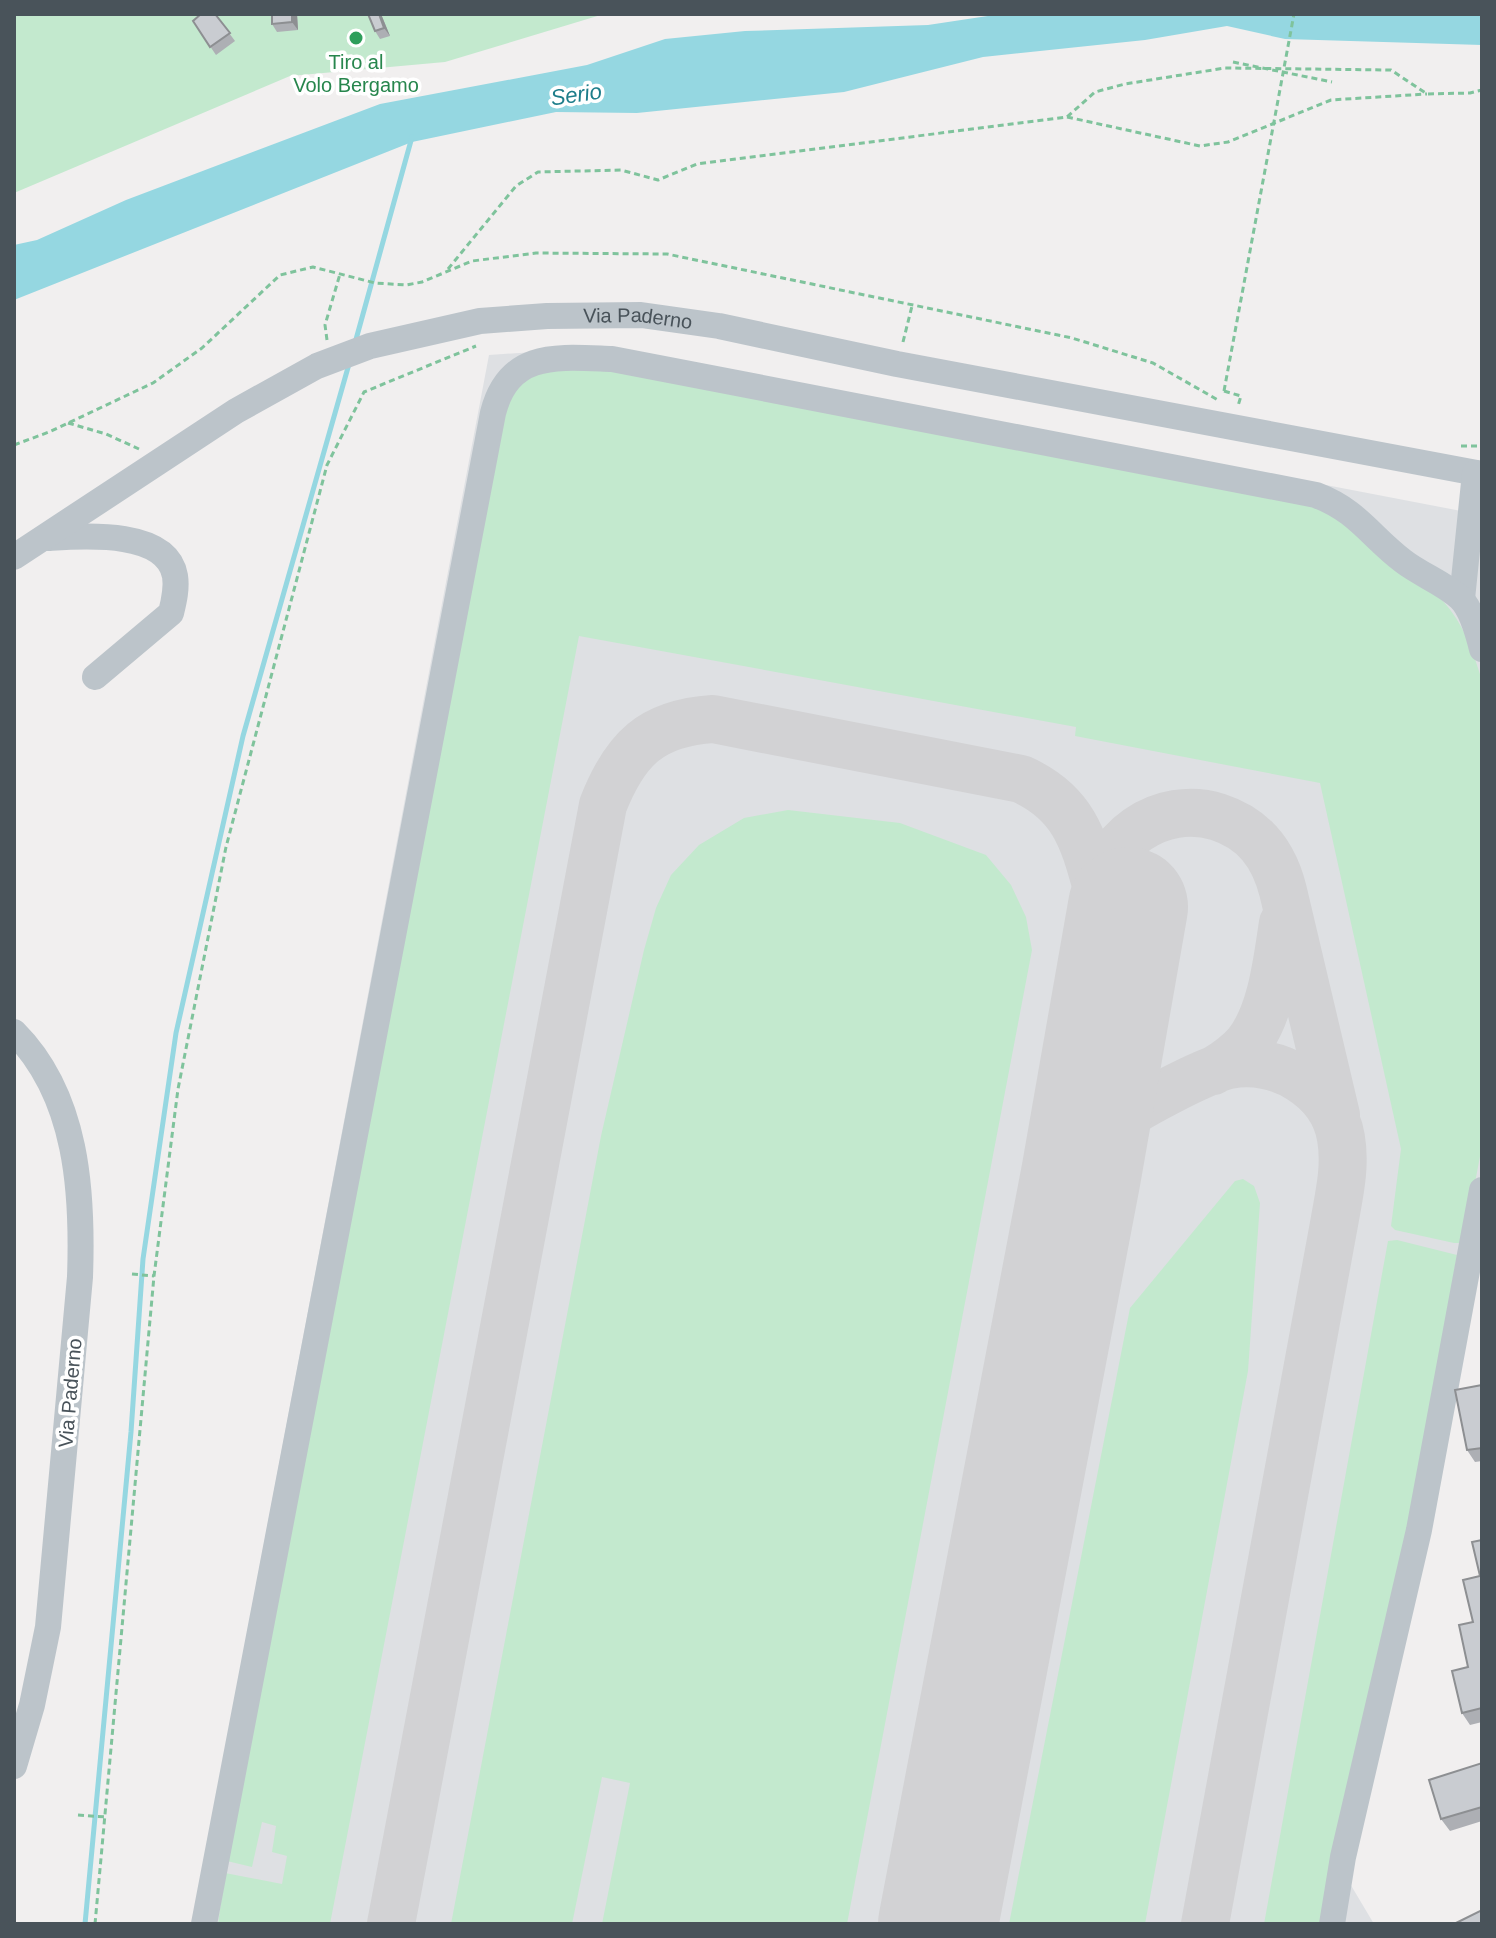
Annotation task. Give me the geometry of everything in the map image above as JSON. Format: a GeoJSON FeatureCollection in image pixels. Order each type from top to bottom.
{"type":"FeatureCollection","features":[{"type":"Feature","properties":{"kind":"street","name":"Via Paderno"},"geometry":{"type":"LineString","coordinates":[[14,557],[160,459],[236,411],[313,368],[370,346],[480,321],[547,316],[641,315],[719,326],[897,364],[1479,474]]}},
{"type":"Feature","properties":{"kind":"street"},"geometry":{"type":"LineString","coordinates":[[204,1924],[493,413],[498,394],[509,378],[523,366],[541,360],[612,359],[1316,495],[1352,513],[1404,562],[1462,599],[1482,649]]}},
{"type":"Feature","properties":{"kind":"street"},"geometry":{"type":"LineString","coordinates":[[1462,599],[1479,474]]}},
{"type":"Feature","properties":{"kind":"street"},"geometry":{"type":"LineString","coordinates":[[40,538],[98,536],[139,542],[167,557],[175,574],[171,613],[95,677]]}},
{"type":"Feature","properties":{"kind":"street","name":"Via Paderno"},"geometry":{"type":"LineString","coordinates":[[14,1032],[44,1073],[62,1112],[75,1150],[82,1229],[48,1627],[32,1705],[14,1766]]}},
{"type":"Feature","properties":{"kind":"street"},"geometry":{"type":"LineString","coordinates":[[1332,1924],[1343,1857],[1419,1530],[1482,1190]]}},
{"type":"Feature","properties":{"kind":"path"},"geometry":{"type":"LineString","coordinates":[[14,445],[153,383],[202,348],[280,275],[313,267],[375,283],[414,283],[472,261],[536,253],[667,254],[1072,338],[1153,363],[1214,399],[1238,408],[1241,396],[1224,391],[1294,14]]}},
{"type":"Feature","properties":{"kind":"path"},"geometry":{"type":"LineString","coordinates":[[1233,62],[1332,82]]}},
{"type":"Feature","properties":{"kind":"path"},"geometry":{"type":"LineString","coordinates":[[1067,117],[1095,92],[1125,84],[1225,68],[1391,70],[1427,94]]}},
{"type":"Feature","properties":{"kind":"path"},"geometry":{"type":"LineString","coordinates":[[448,269],[516,186],[538,172],[621,170],[658,180],[697,164],[1067,117],[1200,146],[1228,142],[1331,100],[1482,90]]}},
{"type":"Feature","properties":{"kind":"path"},"geometry":{"type":"LineString","coordinates":[[313,368],[309,354],[324,346],[329,338],[325,325],[344,274]]}},
{"type":"Feature","properties":{"kind":"path"},"geometry":{"type":"LineString","coordinates":[[897,364],[912,306]]}},
{"type":"Feature","properties":{"kind":"path"},"geometry":{"type":"LineString","coordinates":[[95,1924],[151,1276],[178,1089],[226,847],[327,465],[364,392],[472,349],[483,339]]}},
{"type":"Feature","properties":{"kind":"path"},"geometry":{"type":"LineString","coordinates":[[68,423],[106,434],[160,459]]}},
{"type":"Feature","properties":{"kind":"path"},"geometry":{"type":"LineString","coordinates":[[1459,446],[1482,446]]}},
{"type":"Feature","properties":{"kind":"path"},"geometry":{"type":"LineString","coordinates":[[132,1274],[151,1276]]}},
{"type":"Feature","properties":{"kind":"path"},"geometry":{"type":"LineString","coordinates":[[78,1815],[106,1817]]}},
{"type":"Feature","properties":{"kind":"shaded area"},"geometry":{"type":"Polygon","coordinates":[[[609,347],[1482,515],[1482,1243],[1349,1882],[1374,1924],[192,1924],[489,355],[609,347]]]}},
{"type":"Feature","properties":{"kind":"green space"},"geometry":{"type":"Polygon","coordinates":[[[14,14],[604,14],[445,62],[290,76],[14,193],[14,14]]]}},
{"type":"Feature","properties":{"kind":"green space"},"geometry":{"type":"Polygon","coordinates":[[[611,367],[1314,502],[1442,600],[1462,628],[1482,680],[1482,1146],[1465,1235],[1459,1243],[1454,1243],[1395,1230],[1391,1226],[1401,1149],[1320,783],[1075,736],[1076,727],[579,636],[330,1924],[218,1924],[225,1873],[282,1884],[287,1856],[272,1852],[276,1826],[262,1822],[252,1867],[227,1861],[503,409],[520,383],[545,371],[611,367]]]}},
{"type":"Feature","properties":{"kind":"green space"},"geometry":{"type":"Polygon","coordinates":[[[788,810],[900,823],[986,855],[1011,885],[1026,917],[1032,950],[847,1924],[602,1924],[630,1783],[602,1777],[572,1924],[451,1924],[601,1136],[656,908],[671,875],[699,845],[744,818],[788,810]]]}},
{"type":"Feature","properties":{"kind":"green space"},"geometry":{"type":"Polygon","coordinates":[[[1243,1179],[1254,1186],[1260,1203],[1248,1371],[1145,1924],[1009,1924],[1130,1308],[1235,1181],[1243,1179]]]}},
{"type":"Feature","properties":{"kind":"green space"},"geometry":{"type":"Polygon","coordinates":[[[1397,1240],[1457,1255],[1411,1524],[1326,1924],[1264,1924],[1388,1241],[1397,1240]]]}},
{"type":"Feature","properties":{"kind":"water","name":"Serio"},"geometry":{"type":"Polygon","coordinates":[[[1001,14],[1482,14],[1482,45],[1285,39],[1227,26],[1145,40],[983,57],[844,92],[637,113],[556,112],[412,142],[14,300],[14,245],[37,240],[126,200],[380,104],[587,65],[665,39],[745,31],[928,25],[1001,14]]]}},
{"type":"Feature","properties":{"kind":"building"},"geometry":{"type":"Polygon","coordinates":[[[201,14],[215,14],[230,33],[210,47],[193,21],[201,14]]]}},
{"type":"Feature","properties":{"kind":"building"},"geometry":{"type":"Polygon","coordinates":[[[272,14],[292,14],[292,22],[272,24],[272,14]]]}},
{"type":"Feature","properties":{"kind":"building"},"geometry":{"type":"Polygon","coordinates":[[[368,14],[379,14],[384,28],[375,31],[368,14]]]}},
{"type":"Feature","properties":{"kind":"building"},"geometry":{"type":"Polygon","coordinates":[[[1482,1385],[1482,1448],[1467,1450],[1455,1390],[1482,1385]]]}},
{"type":"Feature","properties":{"kind":"building"},"geometry":{"type":"Polygon","coordinates":[[[1482,1540],[1482,1708],[1462,1713],[1452,1671],[1468,1667],[1459,1625],[1473,1622],[1463,1580],[1480,1576],[1472,1542],[1482,1540]]]}},
{"type":"Feature","properties":{"kind":"building"},"geometry":{"type":"Polygon","coordinates":[[[1482,1763],[1482,1807],[1441,1819],[1429,1780],[1482,1763]]]}},
{"type":"Feature","properties":{"kind":"building"},"geometry":{"type":"Polygon","coordinates":[[[1482,1910],[1482,1924],[1454,1924],[1482,1910]]]}},
{"type":"Feature","properties":{"kind":"waterway"},"geometry":{"type":"LineString","coordinates":[[355,343],[412,137]]}},
{"type":"Feature","properties":{"kind":"waterway"},"geometry":{"type":"LineString","coordinates":[[85,1924],[131,1432],[143,1259],[176,1033],[243,736],[349,364]]}},
{"type":"Feature","properties":{"kind":"taxiway"},"geometry":{"type":"LineString","coordinates":[[391,1924],[603,805],[621,768],[643,742],[657,733],[673,726],[713,719],[1021,779],[1056,801],[1068,815],[1084,846],[1101,903]]}},
{"type":"Feature","properties":{"kind":"taxiway"},"geometry":{"type":"LineString","coordinates":[[1078,1124],[1111,957],[1101,903],[1103,880],[1110,860],[1122,843],[1137,830],[1176,814],[1197,813],[1218,817],[1242,829],[1261,845],[1274,866],[1283,891],[1336,1115]]}},
{"type":"Feature","properties":{"kind":"taxiway"},"geometry":{"type":"LineString","coordinates":[[1213,1071],[1248,1043],[1263,1017],[1283,923]]}},
{"type":"Feature","properties":{"kind":"taxiway"},"geometry":{"type":"LineString","coordinates":[[1081,1175],[1101,1139],[1119,1120],[1167,1092],[1229,1065],[1266,1065],[1300,1079],[1327,1104],[1341,1138],[1342,1170],[1338,1202],[1205,1924]]}},
{"type":"Feature","properties":{"kind":"runway"},"geometry":{"type":"LineString","coordinates":[[938,1924],[1081,1175],[1128,907]]}},
{"type":"Feature","properties":{"kind":"place","name":"Tiro al Volo Bergamo"},"geometry":{"type":"Point","coordinates":[356,38]}}]}
